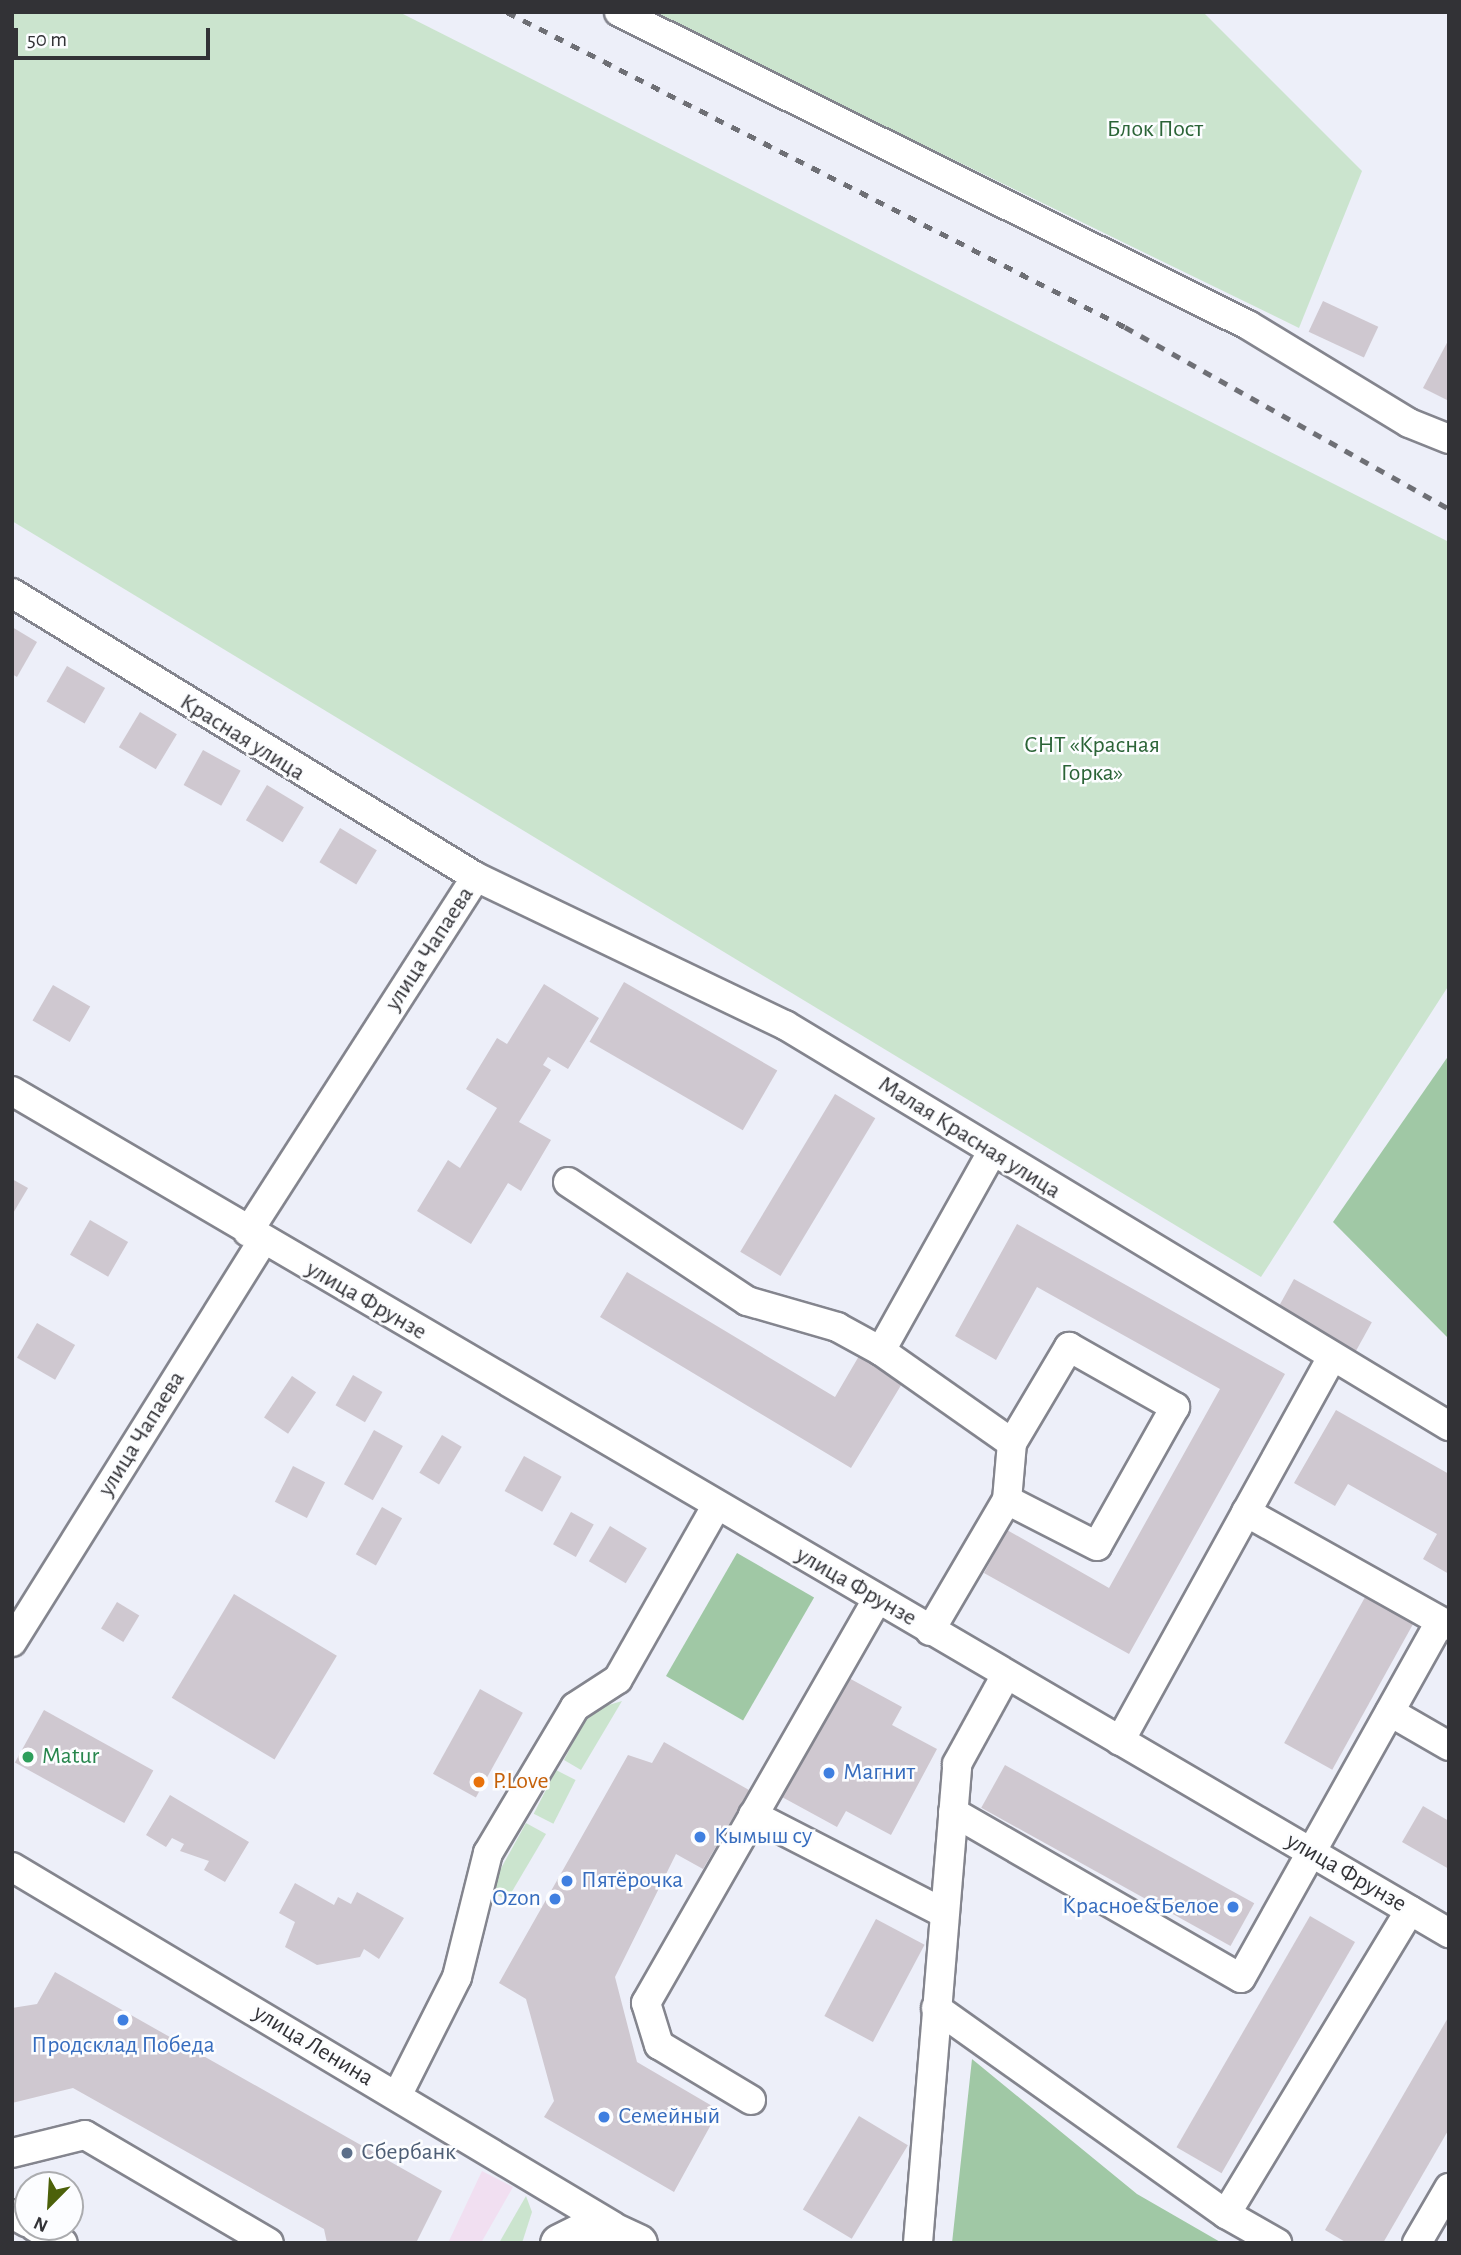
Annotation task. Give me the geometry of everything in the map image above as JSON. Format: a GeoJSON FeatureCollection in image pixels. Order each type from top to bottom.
{"type":"FeatureCollection","features":[{"type":"Feature","properties":{"kind":"main road"},"geometry":{"type":"LineString","coordinates":[[558,2243],[581,2227],[631,2236]]}},
{"type":"Feature","properties":{"kind":"street"},"geometry":{"type":"LineString","coordinates":[[619,12],[1248,325],[1409,423],[1449,439]]}},
{"type":"Feature","properties":{"kind":"street","name":"Красная улица"},"geometry":{"type":"LineString","coordinates":[[12,593],[476,877]]}},
{"type":"Feature","properties":{"kind":"street","name":"Малая Красная улица"},"geometry":{"type":"LineString","coordinates":[[476,877],[785,1025],[1331,1358],[1449,1426]]}},
{"type":"Feature","properties":{"kind":"street","name":"улица Чапаева"},"geometry":{"type":"LineString","coordinates":[[12,1642],[21,1610],[256,1236],[476,877]]}},
{"type":"Feature","properties":{"kind":"street"},"geometry":{"type":"LineString","coordinates":[[12,1091],[256,1236]]}},
{"type":"Feature","properties":{"kind":"street"},"geometry":{"type":"LineString","coordinates":[[881,1351],[992,1152]]}},
{"type":"Feature","properties":{"kind":"street"},"geometry":{"type":"LineString","coordinates":[[568,1182],[747,1301],[837,1327],[881,1351],[1012,1443]]}},
{"type":"Feature","properties":{"kind":"street","name":"улица Фрунзе"},"geometry":{"type":"LineString","coordinates":[[256,1236],[1449,1933]]}},
{"type":"Feature","properties":{"kind":"street"},"geometry":{"type":"LineString","coordinates":[[930,1630],[1007,1500],[1012,1443],[1069,1348],[1175,1407],[1097,1546],[1007,1500]]}},
{"type":"Feature","properties":{"kind":"street"},"geometry":{"type":"LineString","coordinates":[[1120,1741],[1331,1358]]}},
{"type":"Feature","properties":{"kind":"street"},"geometry":{"type":"LineString","coordinates":[[397,2096],[457,1977],[488,1853],[575,1707],[618,1679],[717,1505]]}},
{"type":"Feature","properties":{"kind":"street"},"geometry":{"type":"LineString","coordinates":[[953,1812],[1241,1978],[1390,1712],[1445,1624],[1247,1512]]}},
{"type":"Feature","properties":{"kind":"street"},"geometry":{"type":"LineString","coordinates":[[751,2100],[659,2045],[646,2003],[877,1599]]}},
{"type":"Feature","properties":{"kind":"street"},"geometry":{"type":"LineString","coordinates":[[918,2243],[957,1764],[1006,1675]]}},
{"type":"Feature","properties":{"kind":"street"},"geometry":{"type":"LineString","coordinates":[[1390,1712],[1449,1746]]}},
{"type":"Feature","properties":{"kind":"street"},"geometry":{"type":"LineString","coordinates":[[753,1815],[944,1913]]}},
{"type":"Feature","properties":{"kind":"street","name":"улица Ленина"},"geometry":{"type":"LineString","coordinates":[[12,1867],[547,2183],[631,2236]]}},
{"type":"Feature","properties":{"kind":"street"},"geometry":{"type":"LineString","coordinates":[[1226,2214],[1410,1910]]}},
{"type":"Feature","properties":{"kind":"street"},"geometry":{"type":"LineString","coordinates":[[936,2008],[1226,2214],[1277,2243]]}},
{"type":"Feature","properties":{"kind":"street"},"geometry":{"type":"LineString","coordinates":[[12,2153],[85,2135],[269,2243]]}},
{"type":"Feature","properties":{"kind":"street"},"geometry":{"type":"LineString","coordinates":[[547,2183],[558,2207],[558,2243]]}},
{"type":"Feature","properties":{"kind":"street"},"geometry":{"type":"LineString","coordinates":[[1417,2243],[1449,2188]]}},
{"type":"Feature","properties":{"kind":"shaded area"},"geometry":{"type":"Polygon","coordinates":[[[482,2171],[513,2187],[481,2243],[448,2243],[482,2171]]]}},
{"type":"Feature","properties":{"kind":"green space","name":"СНТ «Красная Горка»"},"geometry":{"type":"Polygon","coordinates":[[[12,12],[399,12],[1449,542],[1449,985],[1261,1277],[12,521],[12,12]]]}},
{"type":"Feature","properties":{"kind":"green space","name":"Блок Пост"},"geometry":{"type":"Polygon","coordinates":[[[651,12],[1203,12],[1362,171],[1299,328],[651,12]]]}},
{"type":"Feature","properties":{"kind":"green space"},"geometry":{"type":"Polygon","coordinates":[[[1449,1055],[1449,1339],[1333,1222],[1449,1055]]]}},
{"type":"Feature","properties":{"kind":"green space"},"geometry":{"type":"Polygon","coordinates":[[[737,1553],[814,1598],[743,1720],[666,1676],[737,1553]]]}},
{"type":"Feature","properties":{"kind":"green space"},"geometry":{"type":"Polygon","coordinates":[[[622,1701],[581,1770],[564,1760],[589,1711],[622,1701]]]}},
{"type":"Feature","properties":{"kind":"green space"},"geometry":{"type":"Polygon","coordinates":[[[556,1770],[576,1780],[553,1824],[534,1814],[556,1770]]]}},
{"type":"Feature","properties":{"kind":"green space"},"geometry":{"type":"Polygon","coordinates":[[[526,1823],[546,1834],[507,1900],[495,1894],[493,1883],[526,1823]]]}},
{"type":"Feature","properties":{"kind":"green space"},"geometry":{"type":"Polygon","coordinates":[[[972,2059],[1137,2194],[1222,2243],[952,2243],[972,2059]]]}},
{"type":"Feature","properties":{"kind":"green space"},"geometry":{"type":"Polygon","coordinates":[[[526,2196],[532,2212],[522,2243],[499,2243],[526,2196]]]}},
{"type":"Feature","properties":{"kind":"building"},"geometry":{"type":"Polygon","coordinates":[[[1323,301],[1378,327],[1364,358],[1309,332],[1323,301]]]}},
{"type":"Feature","properties":{"kind":"building"},"geometry":{"type":"Polygon","coordinates":[[[1449,339],[1449,401],[1423,388],[1449,339]]]}},
{"type":"Feature","properties":{"kind":"building"},"geometry":{"type":"Polygon","coordinates":[[[12,627],[37,642],[17,677],[12,674],[12,627]]]}},
{"type":"Feature","properties":{"kind":"building"},"geometry":{"type":"Polygon","coordinates":[[[67,666],[105,688],[85,724],[46,702],[67,666]]]}},
{"type":"Feature","properties":{"kind":"building"},"geometry":{"type":"Polygon","coordinates":[[[140,712],[177,734],[156,769],[119,747],[140,712]]]}},
{"type":"Feature","properties":{"kind":"building"},"geometry":{"type":"Polygon","coordinates":[[[203,750],[241,771],[221,806],[184,785],[203,750]]]}},
{"type":"Feature","properties":{"kind":"building"},"geometry":{"type":"Polygon","coordinates":[[[267,785],[304,807],[283,842],[246,820],[267,785]]]}},
{"type":"Feature","properties":{"kind":"building"},"geometry":{"type":"Polygon","coordinates":[[[340,828],[377,850],[356,884],[319,862],[340,828]]]}},
{"type":"Feature","properties":{"kind":"building"},"geometry":{"type":"Polygon","coordinates":[[[624,982],[777,1070],[743,1130],[590,1042],[624,982]]]}},
{"type":"Feature","properties":{"kind":"building"},"geometry":{"type":"Polygon","coordinates":[[[544,984],[599,1018],[568,1069],[548,1057],[543,1065],[551,1070],[519,1122],[551,1140],[521,1191],[508,1183],[471,1244],[417,1211],[448,1160],[460,1168],[497,1108],[466,1089],[497,1038],[507,1044],[544,984]]]}},
{"type":"Feature","properties":{"kind":"building"},"geometry":{"type":"Polygon","coordinates":[[[53,985],[90,1006],[70,1042],[33,1021],[53,985]]]}},
{"type":"Feature","properties":{"kind":"building"},"geometry":{"type":"Polygon","coordinates":[[[835,1094],[875,1118],[781,1276],[740,1252],[835,1094]]]}},
{"type":"Feature","properties":{"kind":"building"},"geometry":{"type":"Polygon","coordinates":[[[12,1179],[28,1188],[12,1215],[12,1179]]]}},
{"type":"Feature","properties":{"kind":"building"},"geometry":{"type":"Polygon","coordinates":[[[90,1220],[128,1242],[108,1277],[70,1255],[90,1220]]]}},
{"type":"Feature","properties":{"kind":"building"},"geometry":{"type":"Polygon","coordinates":[[[1017,1224],[1285,1374],[1129,1654],[984,1573],[1007,1530],[1109,1588],[1220,1389],[1037,1287],[996,1360],[955,1336],[1017,1224]]]}},
{"type":"Feature","properties":{"kind":"building"},"geometry":{"type":"Polygon","coordinates":[[[627,1272],[835,1397],[859,1356],[903,1382],[851,1468],[600,1317],[627,1272]]]}},
{"type":"Feature","properties":{"kind":"building"},"geometry":{"type":"Polygon","coordinates":[[[1294,1279],[1372,1322],[1354,1354],[1277,1310],[1294,1279]]]}},
{"type":"Feature","properties":{"kind":"building"},"geometry":{"type":"Polygon","coordinates":[[[37,1323],[75,1345],[55,1380],[17,1358],[37,1323]]]}},
{"type":"Feature","properties":{"kind":"building"},"geometry":{"type":"Polygon","coordinates":[[[353,1375],[382,1392],[365,1422],[336,1405],[353,1375]]]}},
{"type":"Feature","properties":{"kind":"building"},"geometry":{"type":"Polygon","coordinates":[[[292,1376],[316,1392],[288,1434],[264,1417],[292,1376]]]}},
{"type":"Feature","properties":{"kind":"building"},"geometry":{"type":"Polygon","coordinates":[[[1336,1410],[1449,1474],[1449,1574],[1423,1559],[1437,1534],[1348,1484],[1335,1506],[1294,1483],[1336,1410]]]}},
{"type":"Feature","properties":{"kind":"building"},"geometry":{"type":"Polygon","coordinates":[[[374,1430],[403,1446],[373,1500],[344,1484],[374,1430]]]}},
{"type":"Feature","properties":{"kind":"building"},"geometry":{"type":"Polygon","coordinates":[[[442,1435],[462,1447],[439,1485],[419,1473],[442,1435]]]}},
{"type":"Feature","properties":{"kind":"building"},"geometry":{"type":"Polygon","coordinates":[[[524,1456],[562,1477],[542,1512],[505,1491],[524,1456]]]}},
{"type":"Feature","properties":{"kind":"building"},"geometry":{"type":"Polygon","coordinates":[[[293,1466],[325,1482],[307,1518],[275,1502],[293,1466]]]}},
{"type":"Feature","properties":{"kind":"building"},"geometry":{"type":"Polygon","coordinates":[[[382,1507],[402,1518],[376,1565],[356,1554],[382,1507]]]}},
{"type":"Feature","properties":{"kind":"building"},"geometry":{"type":"Polygon","coordinates":[[[571,1512],[594,1525],[576,1557],[553,1544],[571,1512]]]}},
{"type":"Feature","properties":{"kind":"building"},"geometry":{"type":"Polygon","coordinates":[[[610,1526],[647,1548],[626,1583],[589,1561],[610,1526]]]}},
{"type":"Feature","properties":{"kind":"building"},"geometry":{"type":"Polygon","coordinates":[[[1369,1590],[1417,1617],[1332,1770],[1284,1743],[1369,1590]]]}},
{"type":"Feature","properties":{"kind":"building"},"geometry":{"type":"Polygon","coordinates":[[[234,1594],[337,1656],[275,1760],[172,1698],[234,1594]]]}},
{"type":"Feature","properties":{"kind":"building"},"geometry":{"type":"Polygon","coordinates":[[[117,1602],[139,1615],[123,1642],[101,1629],[117,1602]]]}},
{"type":"Feature","properties":{"kind":"building"},"geometry":{"type":"Polygon","coordinates":[[[847,1677],[902,1707],[892,1725],[937,1749],[891,1835],[846,1811],[837,1827],[782,1797],[847,1677]]]}},
{"type":"Feature","properties":{"kind":"building"},"geometry":{"type":"Polygon","coordinates":[[[480,1689],[523,1713],[476,1798],[433,1774],[480,1689]]]}},
{"type":"Feature","properties":{"kind":"building"},"geometry":{"type":"Polygon","coordinates":[[[44,1710],[153,1771],[124,1823],[15,1762],[44,1710]]]}},
{"type":"Feature","properties":{"kind":"building"},"geometry":{"type":"Polygon","coordinates":[[[664,1742],[749,1790],[703,1869],[676,1854],[615,1977],[637,2062],[719,2110],[674,2192],[544,2117],[554,2101],[526,1999],[499,1983],[628,1755],[652,1763],[664,1742]]]}},
{"type":"Feature","properties":{"kind":"building"},"geometry":{"type":"Polygon","coordinates":[[[1005,1765],[1254,1903],[1231,1946],[981,1808],[1005,1765]]]}},
{"type":"Feature","properties":{"kind":"building"},"geometry":{"type":"Polygon","coordinates":[[[170,1795],[249,1842],[225,1882],[204,1870],[209,1861],[180,1851],[184,1844],[172,1838],[166,1847],[146,1835],[170,1795]]]}},
{"type":"Feature","properties":{"kind":"building"},"geometry":{"type":"Polygon","coordinates":[[[1423,1806],[1449,1821],[1449,1869],[1402,1842],[1423,1806]]]}},
{"type":"Feature","properties":{"kind":"building"},"geometry":{"type":"Polygon","coordinates":[[[295,1883],[334,1905],[338,1897],[351,1904],[357,1892],[404,1918],[379,1959],[364,1949],[360,1957],[317,1965],[285,1947],[295,1922],[279,1913],[295,1883]]]}},
{"type":"Feature","properties":{"kind":"building"},"geometry":{"type":"Polygon","coordinates":[[[1310,1916],[1355,1942],[1222,2173],[1177,2147],[1310,1916]]]}},
{"type":"Feature","properties":{"kind":"building"},"geometry":{"type":"Polygon","coordinates":[[[876,1919],[925,1945],[873,2042],[824,2016],[876,1919]]]}},
{"type":"Feature","properties":{"kind":"building"},"geometry":{"type":"Polygon","coordinates":[[[55,1972],[442,2191],[416,2243],[327,2243],[324,2229],[73,2088],[12,2103],[12,2008],[37,2004],[55,1972]]]}},
{"type":"Feature","properties":{"kind":"building"},"geometry":{"type":"Polygon","coordinates":[[[1449,2016],[1449,2129],[1383,2243],[1347,2243],[1325,2230],[1449,2016]]]}},
{"type":"Feature","properties":{"kind":"building"},"geometry":{"type":"Polygon","coordinates":[[[859,2116],[908,2145],[852,2239],[803,2209],[859,2116]]]}},
{"type":"Feature","properties":{"kind":"railway"},"geometry":{"type":"LineString","coordinates":[[507,12],[1125,327],[1449,509]]}},
{"type":"Feature","properties":{"kind":"place","name":"Matur"},"geometry":{"type":"Point","coordinates":[28,1757]}},
{"type":"Feature","properties":{"kind":"place","name":"Магнит"},"geometry":{"type":"Point","coordinates":[829,1773]}},
{"type":"Feature","properties":{"kind":"place","name":"P.Love"},"geometry":{"type":"Point","coordinates":[479,1782]}},
{"type":"Feature","properties":{"kind":"place","name":"Кымыш су"},"geometry":{"type":"Point","coordinates":[700,1837]}},
{"type":"Feature","properties":{"kind":"place","name":"Пятёрочка"},"geometry":{"type":"Point","coordinates":[567,1881]}},
{"type":"Feature","properties":{"kind":"place","name":"Ozon"},"geometry":{"type":"Point","coordinates":[555,1899]}},
{"type":"Feature","properties":{"kind":"place","name":"Красное&Белое"},"geometry":{"type":"Point","coordinates":[1233,1907]}},
{"type":"Feature","properties":{"kind":"place","name":"Продсклад Победа"},"geometry":{"type":"Point","coordinates":[123,2020]}},
{"type":"Feature","properties":{"kind":"place","name":"Семейный"},"geometry":{"type":"Point","coordinates":[604,2117]}},
{"type":"Feature","properties":{"kind":"place","name":"Сбербанк"},"geometry":{"type":"Point","coordinates":[347,2153]}}]}
